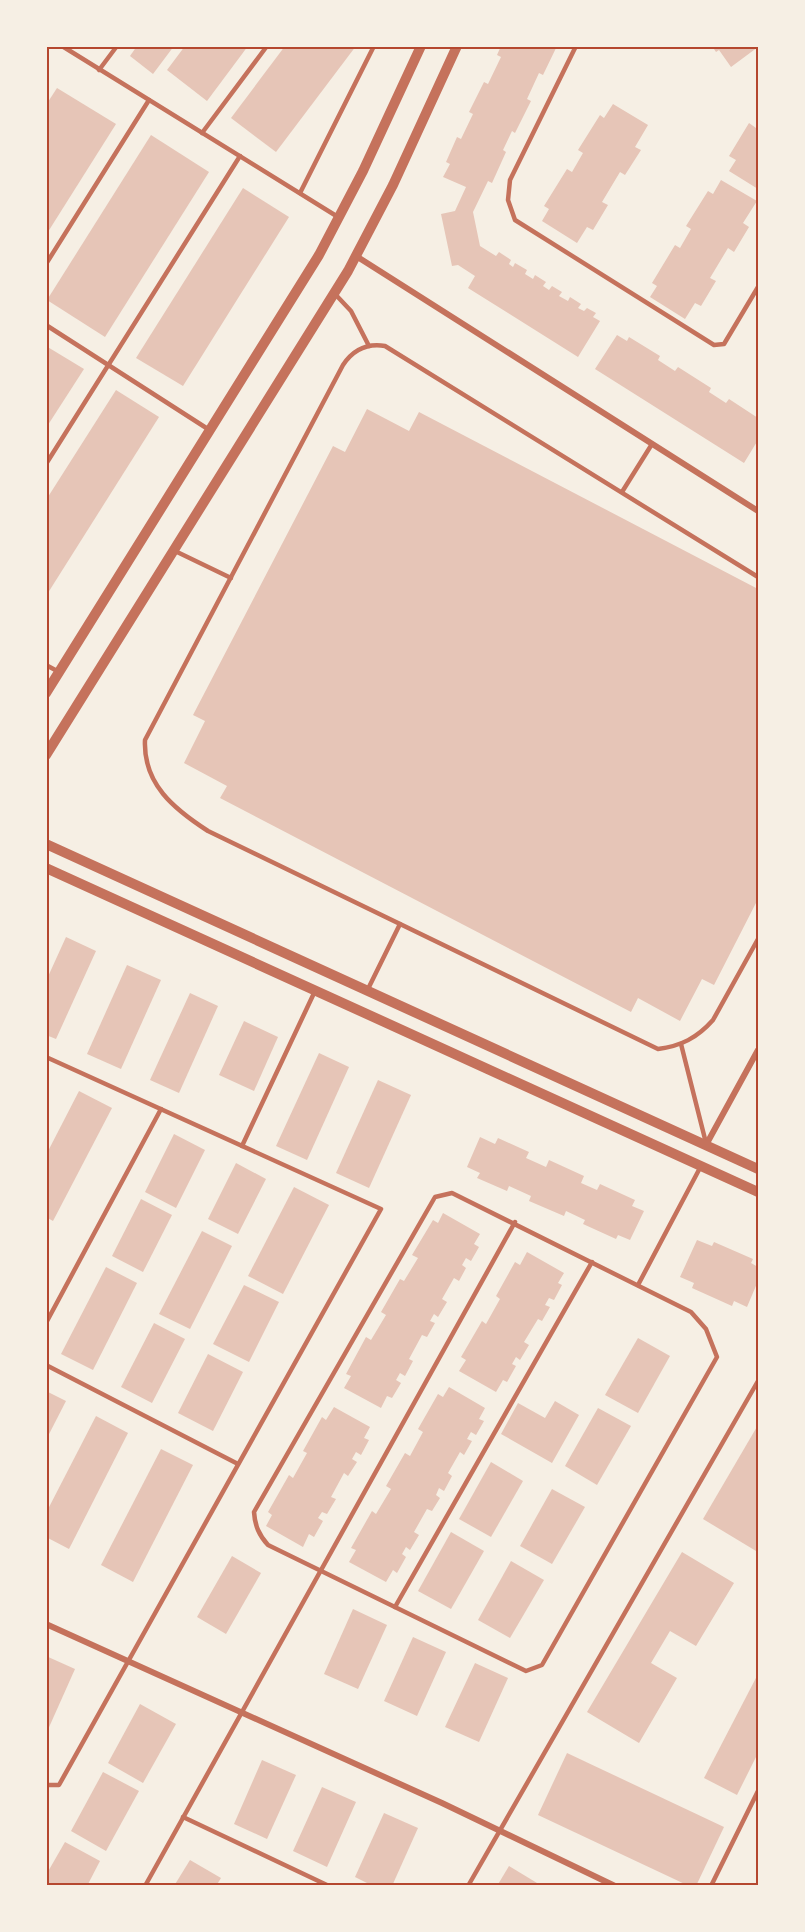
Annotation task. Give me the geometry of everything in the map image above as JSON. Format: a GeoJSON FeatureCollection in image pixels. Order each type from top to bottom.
{"type":"FeatureCollection","features":[{"type":"Feature","properties":{"kind":"street"},"geometry":{"type":"LineString","coordinates":[[46,693],[295,296],[340,218],[421,46]]}},
{"type":"Feature","properties":{"kind":"street"},"geometry":{"type":"LineString","coordinates":[[46,755],[335,294],[393,185],[457,46]]}},
{"type":"Feature","properties":{"kind":"street"},"geometry":{"type":"LineString","coordinates":[[356,256],[759,511]]}},
{"type":"Feature","properties":{"kind":"street"},"geometry":{"type":"LineString","coordinates":[[46,844],[759,1169]]}},
{"type":"Feature","properties":{"kind":"street"},"geometry":{"type":"LineString","coordinates":[[46,868],[759,1192]]}},
{"type":"Feature","properties":{"kind":"street"},"geometry":{"type":"LineString","coordinates":[[706,1145],[759,1050]]}},
{"type":"Feature","properties":{"kind":"street"},"geometry":{"type":"LineString","coordinates":[[46,1624],[500,1830],[615,1886]]}},
{"type":"Feature","properties":{"kind":"lane"},"geometry":{"type":"LineString","coordinates":[[62,46],[340,218]]}},
{"type":"Feature","properties":{"kind":"lane"},"geometry":{"type":"LineString","coordinates":[[99,70],[117,46]]}},
{"type":"Feature","properties":{"kind":"lane"},"geometry":{"type":"LineString","coordinates":[[202,133],[267,46]]}},
{"type":"Feature","properties":{"kind":"lane"},"geometry":{"type":"LineString","coordinates":[[300,193],[374,46]]}},
{"type":"Feature","properties":{"kind":"lane"},"geometry":{"type":"LineString","coordinates":[[576,46],[510,180],[508,200],[515,220],[714,345],[724,344],[759,287]]}},
{"type":"Feature","properties":{"kind":"lane"},"geometry":{"type":"LineString","coordinates":[[46,264],[149,100]]}},
{"type":"Feature","properties":{"kind":"lane"},"geometry":{"type":"LineString","coordinates":[[46,464],[240,156]]}},
{"type":"Feature","properties":{"kind":"lane"},"geometry":{"type":"LineString","coordinates":[[335,294],[351,311],[369,346]]}},
{"type":"Feature","properties":{"kind":"lane"},"geometry":{"type":"LineString","coordinates":[[46,325],[211,430]]}},
{"type":"Feature","properties":{"kind":"lane"},"geometry":{"type":"LineString","coordinates":[[759,577],[385,346],[369,346],[354,353],[343,365],[145,740],[144,754],[151,778],[185,816],[208,831],[658,1048],[681,1044],[696,1036],[713,1020],[759,939]]}},
{"type":"Feature","properties":{"kind":"lane"},"geometry":{"type":"LineString","coordinates":[[622,492],[652,444]]}},
{"type":"Feature","properties":{"kind":"lane"},"geometry":{"type":"LineString","coordinates":[[175,551],[231,578]]}},
{"type":"Feature","properties":{"kind":"lane"},"geometry":{"type":"LineString","coordinates":[[46,665],[59,672]]}},
{"type":"Feature","properties":{"kind":"lane"},"geometry":{"type":"LineString","coordinates":[[367,991],[400,924]]}},
{"type":"Feature","properties":{"kind":"lane"},"geometry":{"type":"LineString","coordinates":[[242,1146],[315,991]]}},
{"type":"Feature","properties":{"kind":"lane"},"geometry":{"type":"LineString","coordinates":[[681,1044],[706,1145]]}},
{"type":"Feature","properties":{"kind":"lane"},"geometry":{"type":"LineString","coordinates":[[46,1057],[381,1209],[59,1785],[46,1785]]}},
{"type":"Feature","properties":{"kind":"lane"},"geometry":{"type":"LineString","coordinates":[[46,1323],[161,1109]]}},
{"type":"Feature","properties":{"kind":"lane"},"geometry":{"type":"LineString","coordinates":[[638,1285],[701,1166]]}},
{"type":"Feature","properties":{"kind":"lane"},"geometry":{"type":"LineString","coordinates":[[452,1193],[515,1222],[592,1262],[691,1312],[712,1338],[717,1356],[543,1665],[526,1671],[268,1545],[257,1530],[254,1512],[435,1197],[452,1193]]}},
{"type":"Feature","properties":{"kind":"lane"},"geometry":{"type":"LineString","coordinates":[[144,1886],[515,1222]]}},
{"type":"Feature","properties":{"kind":"lane"},"geometry":{"type":"LineString","coordinates":[[395,1607],[592,1262]]}},
{"type":"Feature","properties":{"kind":"lane"},"geometry":{"type":"LineString","coordinates":[[46,1365],[238,1464]]}},
{"type":"Feature","properties":{"kind":"lane"},"geometry":{"type":"LineString","coordinates":[[468,1886],[759,1381]]}},
{"type":"Feature","properties":{"kind":"lane"},"geometry":{"type":"LineString","coordinates":[[711,1886],[759,1791]]}},
{"type":"Feature","properties":{"kind":"lane"},"geometry":{"type":"LineString","coordinates":[[183,1817],[329,1886]]}},
{"type":"Feature","properties":{"kind":"building"},"geometry":{"type":"Polygon","coordinates":[[[137,46],[174,46],[153,74],[130,56],[137,46]]]}},
{"type":"Feature","properties":{"kind":"building"},"geometry":{"type":"Polygon","coordinates":[[[185,46],[248,46],[207,101],[167,70],[185,46]]]}},
{"type":"Feature","properties":{"kind":"building"},"geometry":{"type":"Polygon","coordinates":[[[285,46],[356,46],[276,152],[231,118],[285,46]]]}},
{"type":"Feature","properties":{"kind":"building"},"geometry":{"type":"Polygon","coordinates":[[[501,46],[557,46],[543,75],[539,73],[527,99],[531,101],[515,133],[512,131],[503,150],[506,152],[492,183],[488,181],[473,212],[480,246],[496,256],[499,252],[511,260],[509,264],[513,267],[515,263],[527,270],[525,274],[533,279],[535,275],[546,282],[543,286],[549,290],[552,286],[562,292],[559,296],[568,301],[570,297],[581,304],[578,308],[584,311],[587,308],[596,313],[593,317],[600,321],[578,357],[468,288],[475,276],[458,265],[452,266],[441,214],[455,211],[466,187],[443,177],[450,164],[446,162],[457,137],[461,139],[473,114],[469,112],[484,82],[488,84],[501,57],[497,55],[501,46]]]}},
{"type":"Feature","properties":{"kind":"building"},"geometry":{"type":"Polygon","coordinates":[[[712,46],[758,47],[731,67],[719,50],[716,52],[712,46]]]}},
{"type":"Feature","properties":{"kind":"building"},"geometry":{"type":"Polygon","coordinates":[[[57,88],[116,124],[46,235],[46,105],[57,88]]]}},
{"type":"Feature","properties":{"kind":"building"},"geometry":{"type":"Polygon","coordinates":[[[613,104],[648,125],[635,147],[641,150],[625,175],[620,172],[602,202],[608,205],[593,230],[587,227],[577,243],[542,221],[549,209],[544,206],[567,169],[572,172],[583,153],[578,150],[600,115],[604,118],[613,104]]]}},
{"type":"Feature","properties":{"kind":"building"},"geometry":{"type":"Polygon","coordinates":[[[749,123],[756,128],[758,123],[758,189],[729,171],[736,160],[729,156],[749,123]]]}},
{"type":"Feature","properties":{"kind":"building"},"geometry":{"type":"Polygon","coordinates":[[[151,135],[209,172],[105,337],[47,300],[151,135]]]}},
{"type":"Feature","properties":{"kind":"building"},"geometry":{"type":"Polygon","coordinates":[[[721,180],[757,201],[743,223],[749,227],[734,252],[728,248],[710,278],[716,281],[701,306],[695,303],[685,319],[650,297],[657,286],[652,283],[675,245],[680,248],[691,229],[686,226],[708,191],[713,194],[721,180]]]}},
{"type":"Feature","properties":{"kind":"building"},"geometry":{"type":"Polygon","coordinates":[[[243,188],[289,217],[183,386],[136,358],[243,188]]]}},
{"type":"Feature","properties":{"kind":"building"},"geometry":{"type":"Polygon","coordinates":[[[617,335],[627,341],[629,337],[660,356],[658,360],[675,371],[678,367],[711,388],[709,392],[726,403],[729,399],[758,418],[758,440],[744,463],[595,369],[617,335]]]}},
{"type":"Feature","properties":{"kind":"building"},"geometry":{"type":"Polygon","coordinates":[[[46,346],[84,369],[46,428],[46,346]]]}},
{"type":"Feature","properties":{"kind":"building"},"geometry":{"type":"Polygon","coordinates":[[[116,390],[159,417],[46,596],[46,500],[116,390]]]}},
{"type":"Feature","properties":{"kind":"building"},"geometry":{"type":"Polygon","coordinates":[[[367,409],[409,431],[419,412],[758,589],[758,899],[714,985],[702,979],[680,1021],[638,998],[631,1012],[220,798],[227,786],[184,763],[205,721],[193,715],[333,446],[345,452],[367,409]]]}},
{"type":"Feature","properties":{"kind":"building"},"geometry":{"type":"Polygon","coordinates":[[[66,937],[96,951],[56,1039],[46,1035],[46,981],[66,937]]]}},
{"type":"Feature","properties":{"kind":"building"},"geometry":{"type":"Polygon","coordinates":[[[127,965],[161,980],[121,1069],[87,1054],[127,965]]]}},
{"type":"Feature","properties":{"kind":"building"},"geometry":{"type":"Polygon","coordinates":[[[190,993],[218,1006],[179,1093],[150,1080],[190,993]]]}},
{"type":"Feature","properties":{"kind":"building"},"geometry":{"type":"Polygon","coordinates":[[[244,1021],[278,1037],[254,1091],[219,1075],[244,1021]]]}},
{"type":"Feature","properties":{"kind":"building"},"geometry":{"type":"Polygon","coordinates":[[[319,1053],[349,1067],[307,1160],[276,1146],[319,1053]]]}},
{"type":"Feature","properties":{"kind":"building"},"geometry":{"type":"Polygon","coordinates":[[[378,1080],[411,1095],[369,1188],[336,1173],[378,1080]]]}},
{"type":"Feature","properties":{"kind":"building"},"geometry":{"type":"Polygon","coordinates":[[[79,1091],[112,1108],[53,1221],[46,1217],[46,1155],[79,1091]]]}},
{"type":"Feature","properties":{"kind":"building"},"geometry":{"type":"Polygon","coordinates":[[[174,1134],[205,1150],[176,1208],[145,1192],[174,1134]]]}},
{"type":"Feature","properties":{"kind":"building"},"geometry":{"type":"Polygon","coordinates":[[[480,1137],[495,1144],[498,1138],[529,1152],[526,1158],[546,1167],[549,1160],[584,1176],[581,1183],[597,1190],[600,1184],[635,1200],[632,1206],[644,1211],[630,1240],[618,1235],[616,1239],[583,1224],[585,1220],[566,1211],[564,1216],[529,1201],[531,1196],[509,1186],[507,1191],[477,1178],[480,1173],[467,1167],[480,1137]]]}},
{"type":"Feature","properties":{"kind":"building"},"geometry":{"type":"Polygon","coordinates":[[[236,1163],[266,1179],[238,1234],[208,1219],[236,1163]]]}},
{"type":"Feature","properties":{"kind":"building"},"geometry":{"type":"Polygon","coordinates":[[[294,1187],[329,1205],[283,1294],[248,1276],[294,1187]]]}},
{"type":"Feature","properties":{"kind":"building"},"geometry":{"type":"Polygon","coordinates":[[[141,1199],[172,1215],[143,1272],[112,1256],[141,1199]]]}},
{"type":"Feature","properties":{"kind":"building"},"geometry":{"type":"Polygon","coordinates":[[[443,1213],[480,1234],[474,1244],[479,1247],[471,1261],[466,1258],[462,1265],[466,1268],[459,1281],[454,1278],[442,1299],[447,1302],[438,1317],[434,1314],[430,1321],[435,1323],[427,1337],[422,1335],[409,1359],[413,1361],[405,1376],[400,1373],[396,1380],[401,1383],[392,1398],[387,1396],[381,1408],[344,1388],[351,1376],[346,1374],[366,1337],[371,1340],[386,1315],[381,1312],[400,1279],[404,1281],[418,1258],[412,1255],[433,1220],[438,1223],[443,1213]]]}},
{"type":"Feature","properties":{"kind":"building"},"geometry":{"type":"Polygon","coordinates":[[[202,1231],[232,1246],[190,1329],[159,1314],[202,1231]]]}},
{"type":"Feature","properties":{"kind":"building"},"geometry":{"type":"Polygon","coordinates":[[[697,1240],[712,1246],[714,1242],[753,1259],[751,1263],[758,1267],[758,1281],[747,1307],[734,1301],[732,1306],[692,1288],[694,1283],[680,1277],[697,1240]]]}},
{"type":"Feature","properties":{"kind":"building"},"geometry":{"type":"Polygon","coordinates":[[[527,1252],[564,1273],[558,1283],[562,1285],[554,1300],[549,1298],[545,1305],[550,1307],[542,1321],[538,1319],[524,1342],[529,1345],[520,1360],[516,1357],[512,1364],[516,1366],[507,1382],[503,1380],[496,1392],[459,1371],[466,1360],[461,1357],[482,1321],[486,1324],[500,1299],[496,1296],[515,1262],[520,1265],[527,1252]]]}},
{"type":"Feature","properties":{"kind":"building"},"geometry":{"type":"Polygon","coordinates":[[[106,1267],[137,1283],[93,1370],[61,1354],[106,1267]]]}},
{"type":"Feature","properties":{"kind":"building"},"geometry":{"type":"Polygon","coordinates":[[[244,1285],[279,1302],[249,1362],[213,1344],[244,1285]]]}},
{"type":"Feature","properties":{"kind":"building"},"geometry":{"type":"Polygon","coordinates":[[[154,1323],[185,1339],[152,1403],[121,1387],[154,1323]]]}},
{"type":"Feature","properties":{"kind":"building"},"geometry":{"type":"Polygon","coordinates":[[[638,1338],[670,1356],[638,1413],[605,1395],[638,1338]]]}},
{"type":"Feature","properties":{"kind":"building"},"geometry":{"type":"Polygon","coordinates":[[[208,1354],[243,1372],[213,1431],[178,1413],[208,1354]]]}},
{"type":"Feature","properties":{"kind":"building"},"geometry":{"type":"Polygon","coordinates":[[[449,1387],[485,1408],[479,1419],[484,1421],[476,1435],[471,1432],[467,1439],[472,1441],[464,1455],[460,1452],[448,1473],[452,1476],[444,1491],[439,1488],[436,1495],[440,1498],[432,1511],[427,1509],[414,1532],[419,1535],[410,1550],[406,1547],[402,1554],[406,1557],[397,1573],[393,1570],[386,1582],[349,1562],[356,1550],[351,1548],[372,1511],[376,1514],[391,1489],[386,1486],[405,1453],[410,1456],[423,1432],[418,1429],[438,1394],[443,1397],[449,1387]]]}},
{"type":"Feature","properties":{"kind":"building"},"geometry":{"type":"Polygon","coordinates":[[[46,1391],[66,1401],[46,1440],[46,1391]]]}},
{"type":"Feature","properties":{"kind":"building"},"geometry":{"type":"Polygon","coordinates":[[[555,1401],[579,1415],[552,1463],[501,1434],[518,1403],[545,1418],[555,1401]]]}},
{"type":"Feature","properties":{"kind":"building"},"geometry":{"type":"Polygon","coordinates":[[[334,1407],[370,1427],[364,1438],[369,1440],[361,1455],[356,1452],[352,1459],[357,1462],[348,1476],[344,1473],[331,1497],[336,1499],[327,1514],[322,1512],[318,1518],[323,1521],[314,1537],[309,1534],[303,1547],[266,1526],[272,1515],[268,1512],[289,1475],[293,1478],[307,1453],[303,1451],[322,1417],[326,1420],[334,1407]]]}},
{"type":"Feature","properties":{"kind":"building"},"geometry":{"type":"Polygon","coordinates":[[[598,1408],[631,1426],[597,1485],[565,1466],[598,1408]]]}},
{"type":"Feature","properties":{"kind":"building"},"geometry":{"type":"Polygon","coordinates":[[[96,1416],[128,1433],[69,1549],[46,1537],[46,1513],[96,1416]]]}},
{"type":"Feature","properties":{"kind":"building"},"geometry":{"type":"Polygon","coordinates":[[[758,1425],[758,1546],[756,1551],[703,1519],[758,1425]]]}},
{"type":"Feature","properties":{"kind":"building"},"geometry":{"type":"Polygon","coordinates":[[[161,1449],[193,1465],[133,1582],[101,1565],[161,1449]]]}},
{"type":"Feature","properties":{"kind":"building"},"geometry":{"type":"Polygon","coordinates":[[[491,1462],[523,1481],[491,1537],[459,1519],[491,1462]]]}},
{"type":"Feature","properties":{"kind":"building"},"geometry":{"type":"Polygon","coordinates":[[[552,1489],[585,1507],[552,1564],[520,1546],[552,1489]]]}},
{"type":"Feature","properties":{"kind":"building"},"geometry":{"type":"Polygon","coordinates":[[[451,1532],[484,1551],[451,1609],[418,1591],[451,1532]]]}},
{"type":"Feature","properties":{"kind":"building"},"geometry":{"type":"Polygon","coordinates":[[[682,1552],[734,1583],[696,1646],[670,1631],[651,1663],[677,1678],[639,1743],[587,1712],[682,1552]]]}},
{"type":"Feature","properties":{"kind":"building"},"geometry":{"type":"Polygon","coordinates":[[[232,1556],[261,1573],[226,1634],[197,1617],[232,1556]]]}},
{"type":"Feature","properties":{"kind":"building"},"geometry":{"type":"Polygon","coordinates":[[[511,1561],[544,1580],[510,1638],[478,1620],[511,1561]]]}},
{"type":"Feature","properties":{"kind":"building"},"geometry":{"type":"Polygon","coordinates":[[[353,1609],[387,1625],[358,1689],[324,1674],[353,1609]]]}},
{"type":"Feature","properties":{"kind":"building"},"geometry":{"type":"Polygon","coordinates":[[[413,1637],[446,1652],[417,1716],[384,1701],[413,1637]]]}},
{"type":"Feature","properties":{"kind":"building"},"geometry":{"type":"Polygon","coordinates":[[[46,1656],[75,1669],[46,1734],[46,1656]]]}},
{"type":"Feature","properties":{"kind":"building"},"geometry":{"type":"Polygon","coordinates":[[[475,1663],[508,1678],[479,1742],[445,1727],[475,1663]]]}},
{"type":"Feature","properties":{"kind":"building"},"geometry":{"type":"Polygon","coordinates":[[[758,1674],[758,1753],[737,1795],[704,1778],[758,1674]]]}},
{"type":"Feature","properties":{"kind":"building"},"geometry":{"type":"Polygon","coordinates":[[[140,1704],[176,1724],[143,1783],[108,1763],[140,1704]]]}},
{"type":"Feature","properties":{"kind":"building"},"geometry":{"type":"Polygon","coordinates":[[[567,1753],[724,1827],[696,1886],[689,1886],[538,1815],[567,1753]]]}},
{"type":"Feature","properties":{"kind":"building"},"geometry":{"type":"Polygon","coordinates":[[[262,1760],[296,1775],[267,1839],[234,1824],[262,1760]]]}},
{"type":"Feature","properties":{"kind":"building"},"geometry":{"type":"Polygon","coordinates":[[[103,1772],[139,1791],[106,1851],[71,1831],[103,1772]]]}},
{"type":"Feature","properties":{"kind":"building"},"geometry":{"type":"Polygon","coordinates":[[[322,1787],[356,1802],[327,1867],[293,1851],[322,1787]]]}},
{"type":"Feature","properties":{"kind":"building"},"geometry":{"type":"Polygon","coordinates":[[[384,1813],[418,1828],[392,1886],[373,1886],[355,1877],[384,1813]]]}},
{"type":"Feature","properties":{"kind":"building"},"geometry":{"type":"Polygon","coordinates":[[[65,1842],[100,1861],[87,1886],[46,1886],[46,1875],[65,1842]]]}},
{"type":"Feature","properties":{"kind":"building"},"geometry":{"type":"Polygon","coordinates":[[[190,1860],[221,1878],[216,1886],[174,1886],[190,1860]]]}},
{"type":"Feature","properties":{"kind":"building"},"geometry":{"type":"Polygon","coordinates":[[[509,1866],[542,1886],[497,1886],[509,1866]]]}}]}
